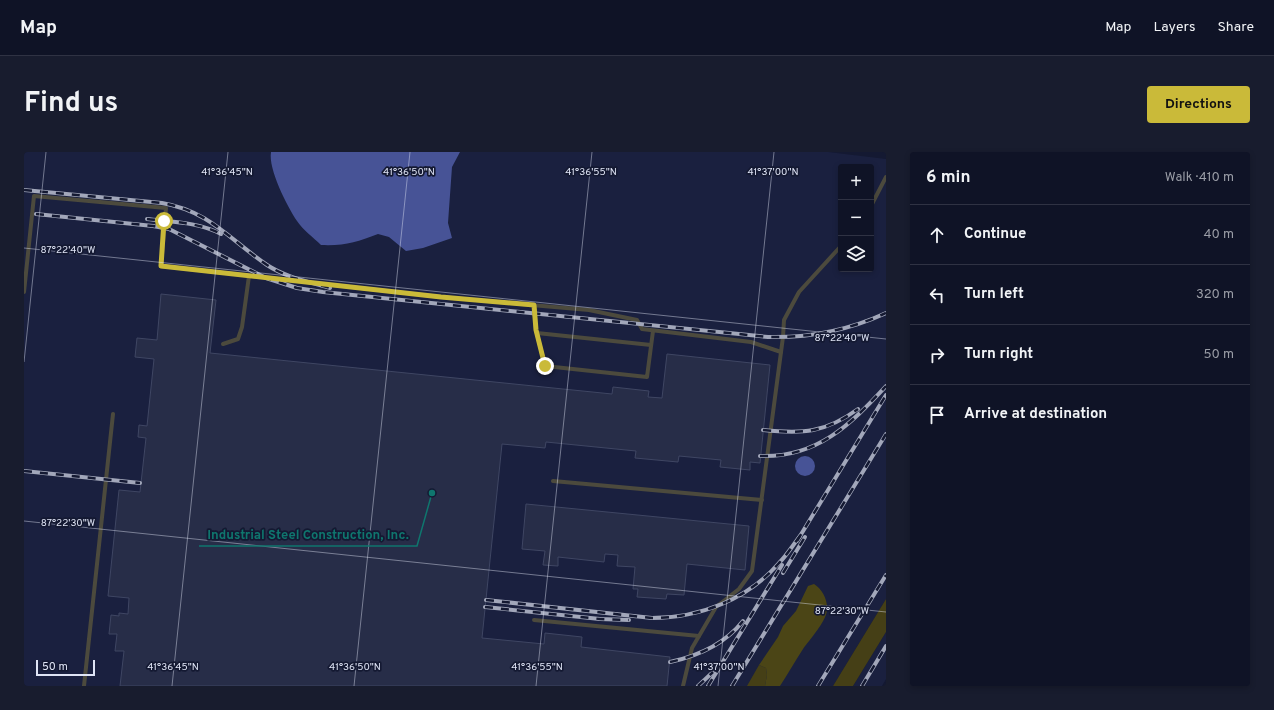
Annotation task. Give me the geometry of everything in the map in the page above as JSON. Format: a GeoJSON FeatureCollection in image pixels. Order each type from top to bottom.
{"type":"FeatureCollection","features":[{"type":"Feature","properties":{"kind":"lane"},"geometry":{"type":"LineString","coordinates":[[874,200],[886,177]]}},
{"type":"Feature","properties":{"kind":"lane"},"geometry":{"type":"LineString","coordinates":[[24,292],[34,196],[166,208],[161,266],[441,297],[589,310],[637,320],[642,329],[751,342],[781,352]]}},
{"type":"Feature","properties":{"kind":"lane"},"geometry":{"type":"LineString","coordinates":[[683,686],[692,648],[716,607],[739,589],[752,571],[784,320],[799,292],[838,249]]}},
{"type":"Feature","properties":{"kind":"lane"},"geometry":{"type":"LineString","coordinates":[[223,344],[238,339],[242,327],[249,276]]}},
{"type":"Feature","properties":{"kind":"lane"},"geometry":{"type":"LineString","coordinates":[[534,305],[537,333],[545,366],[648,377],[653,330]]}},
{"type":"Feature","properties":{"kind":"lane"},"geometry":{"type":"LineString","coordinates":[[537,333],[651,345]]}},
{"type":"Feature","properties":{"kind":"lane"},"geometry":{"type":"LineString","coordinates":[[84,686],[113,414]]}},
{"type":"Feature","properties":{"kind":"lane"},"geometry":{"type":"LineString","coordinates":[[553,481],[762,500]]}},
{"type":"Feature","properties":{"kind":"lane"},"geometry":{"type":"LineString","coordinates":[[534,620],[699,636]]}},
{"type":"Feature","properties":{"kind":"shaded area"},"geometry":{"type":"Polygon","coordinates":[[[24,152],[828,152],[886,159],[886,599],[833,686],[24,686],[24,152]]]}},
{"type":"Feature","properties":{"kind":"shaded area"},"geometry":{"type":"Polygon","coordinates":[[[814,584],[822,592],[827,602],[827,610],[824,620],[803,649],[780,686],[765,686],[767,675],[766,668],[759,665],[778,637],[783,626],[796,611],[808,586],[814,584]]]}},
{"type":"Feature","properties":{"kind":"shaded area"},"geometry":{"type":"Polygon","coordinates":[[[886,599],[886,632],[853,686],[833,686],[886,599]]]}},
{"type":"Feature","properties":{"kind":"shaded area"},"geometry":{"type":"Polygon","coordinates":[[[886,632],[886,679],[882,686],[853,686],[886,632]]]}},
{"type":"Feature","properties":{"kind":"shaded area"},"geometry":{"type":"Polygon","coordinates":[[[759,665],[766,668],[767,675],[765,686],[747,686],[759,665]]]}},
{"type":"Feature","properties":{"kind":"water"},"geometry":{"type":"Polygon","coordinates":[[[271,152],[460,152],[452,167],[448,223],[452,238],[423,248],[406,251],[389,237],[378,234],[351,243],[321,245],[299,224],[288,206],[272,168],[271,152]]]}},
{"type":"Feature","properties":{"kind":"water"},"geometry":{"type":"Polygon","coordinates":[[[805,456],[812,459],[815,466],[812,473],[805,476],[798,473],[795,466],[798,459],[805,456]]]}},
{"type":"Feature","properties":{"kind":"building"},"geometry":{"type":"Polygon","coordinates":[[[161,294],[216,300],[210,353],[612,394],[613,387],[649,391],[648,397],[662,398],[667,354],[770,365],[760,463],[750,462],[750,470],[720,467],[721,460],[679,456],[678,462],[635,458],[636,451],[546,442],[545,448],[502,444],[482,638],[544,644],[545,633],[582,637],[581,647],[670,657],[667,686],[120,686],[124,651],[115,651],[117,634],[109,634],[111,615],[119,616],[119,613],[128,614],[129,598],[108,596],[119,490],[140,492],[146,438],[138,437],[139,425],[147,426],[154,359],[135,357],[137,338],[157,340],[161,294]]]}},
{"type":"Feature","properties":{"kind":"building"},"geometry":{"type":"Polygon","coordinates":[[[526,504],[749,526],[745,570],[687,564],[684,595],[667,594],[666,599],[637,597],[638,589],[633,589],[635,567],[617,566],[618,555],[605,554],[604,562],[558,557],[558,566],[543,565],[545,551],[522,549],[526,504]]]}},
{"type":"Feature","properties":{"kind":"railway"},"geometry":{"type":"LineString","coordinates":[[24,190],[162,203],[178,207],[193,212],[206,219],[267,265],[281,273],[330,288]]}},
{"type":"Feature","properties":{"kind":"railway"},"geometry":{"type":"LineString","coordinates":[[36,214],[169,229],[266,278],[297,288],[323,292],[768,337],[799,336],[828,332],[858,324],[886,313]]}},
{"type":"Feature","properties":{"kind":"railway"},"geometry":{"type":"LineString","coordinates":[[147,219],[194,225],[221,234]]}},
{"type":"Feature","properties":{"kind":"railway"},"geometry":{"type":"LineString","coordinates":[[760,456],[780,455],[799,451],[815,445],[845,426],[886,386]]}},
{"type":"Feature","properties":{"kind":"railway"},"geometry":{"type":"LineString","coordinates":[[797,541],[886,395]]}},
{"type":"Feature","properties":{"kind":"railway"},"geometry":{"type":"LineString","coordinates":[[763,430],[790,432],[813,430],[835,423],[858,409]]}},
{"type":"Feature","properties":{"kind":"railway"},"geometry":{"type":"LineString","coordinates":[[732,686],[886,434]]}},
{"type":"Feature","properties":{"kind":"railway"},"geometry":{"type":"LineString","coordinates":[[24,471],[140,483]]}},
{"type":"Feature","properties":{"kind":"railway"},"geometry":{"type":"LineString","coordinates":[[486,600],[652,618],[688,614],[722,604],[753,587],[767,576],[782,560],[800,536]]}},
{"type":"Feature","properties":{"kind":"railway"},"geometry":{"type":"LineString","coordinates":[[783,573],[805,537]]}},
{"type":"Feature","properties":{"kind":"railway"},"geometry":{"type":"LineString","coordinates":[[708,686],[782,565]]}},
{"type":"Feature","properties":{"kind":"railway"},"geometry":{"type":"LineString","coordinates":[[818,686],[886,575]]}},
{"type":"Feature","properties":{"kind":"railway"},"geometry":{"type":"LineString","coordinates":[[485,607],[600,619],[629,620]]}},
{"type":"Feature","properties":{"kind":"railway"},"geometry":{"type":"LineString","coordinates":[[670,662],[691,656],[710,648],[728,636],[743,621]]}},
{"type":"Feature","properties":{"kind":"railway"},"geometry":{"type":"LineString","coordinates":[[862,686],[886,646]]}},
{"type":"Feature","properties":{"kind":"railway"},"geometry":{"type":"LineString","coordinates":[[698,686],[713,672]]}},
{"type":"Feature","properties":{"kind":"place","name":"Industrial Steel Construction, Inc."},"geometry":{"type":"Point","coordinates":[432,493]}},
{"type":"Feature","properties":{"kind":"route"},"geometry":{"type":"LineString","coordinates":[[164,221],[161,266],[441,297],[534,305],[536,330],[545,366]]}}]}
